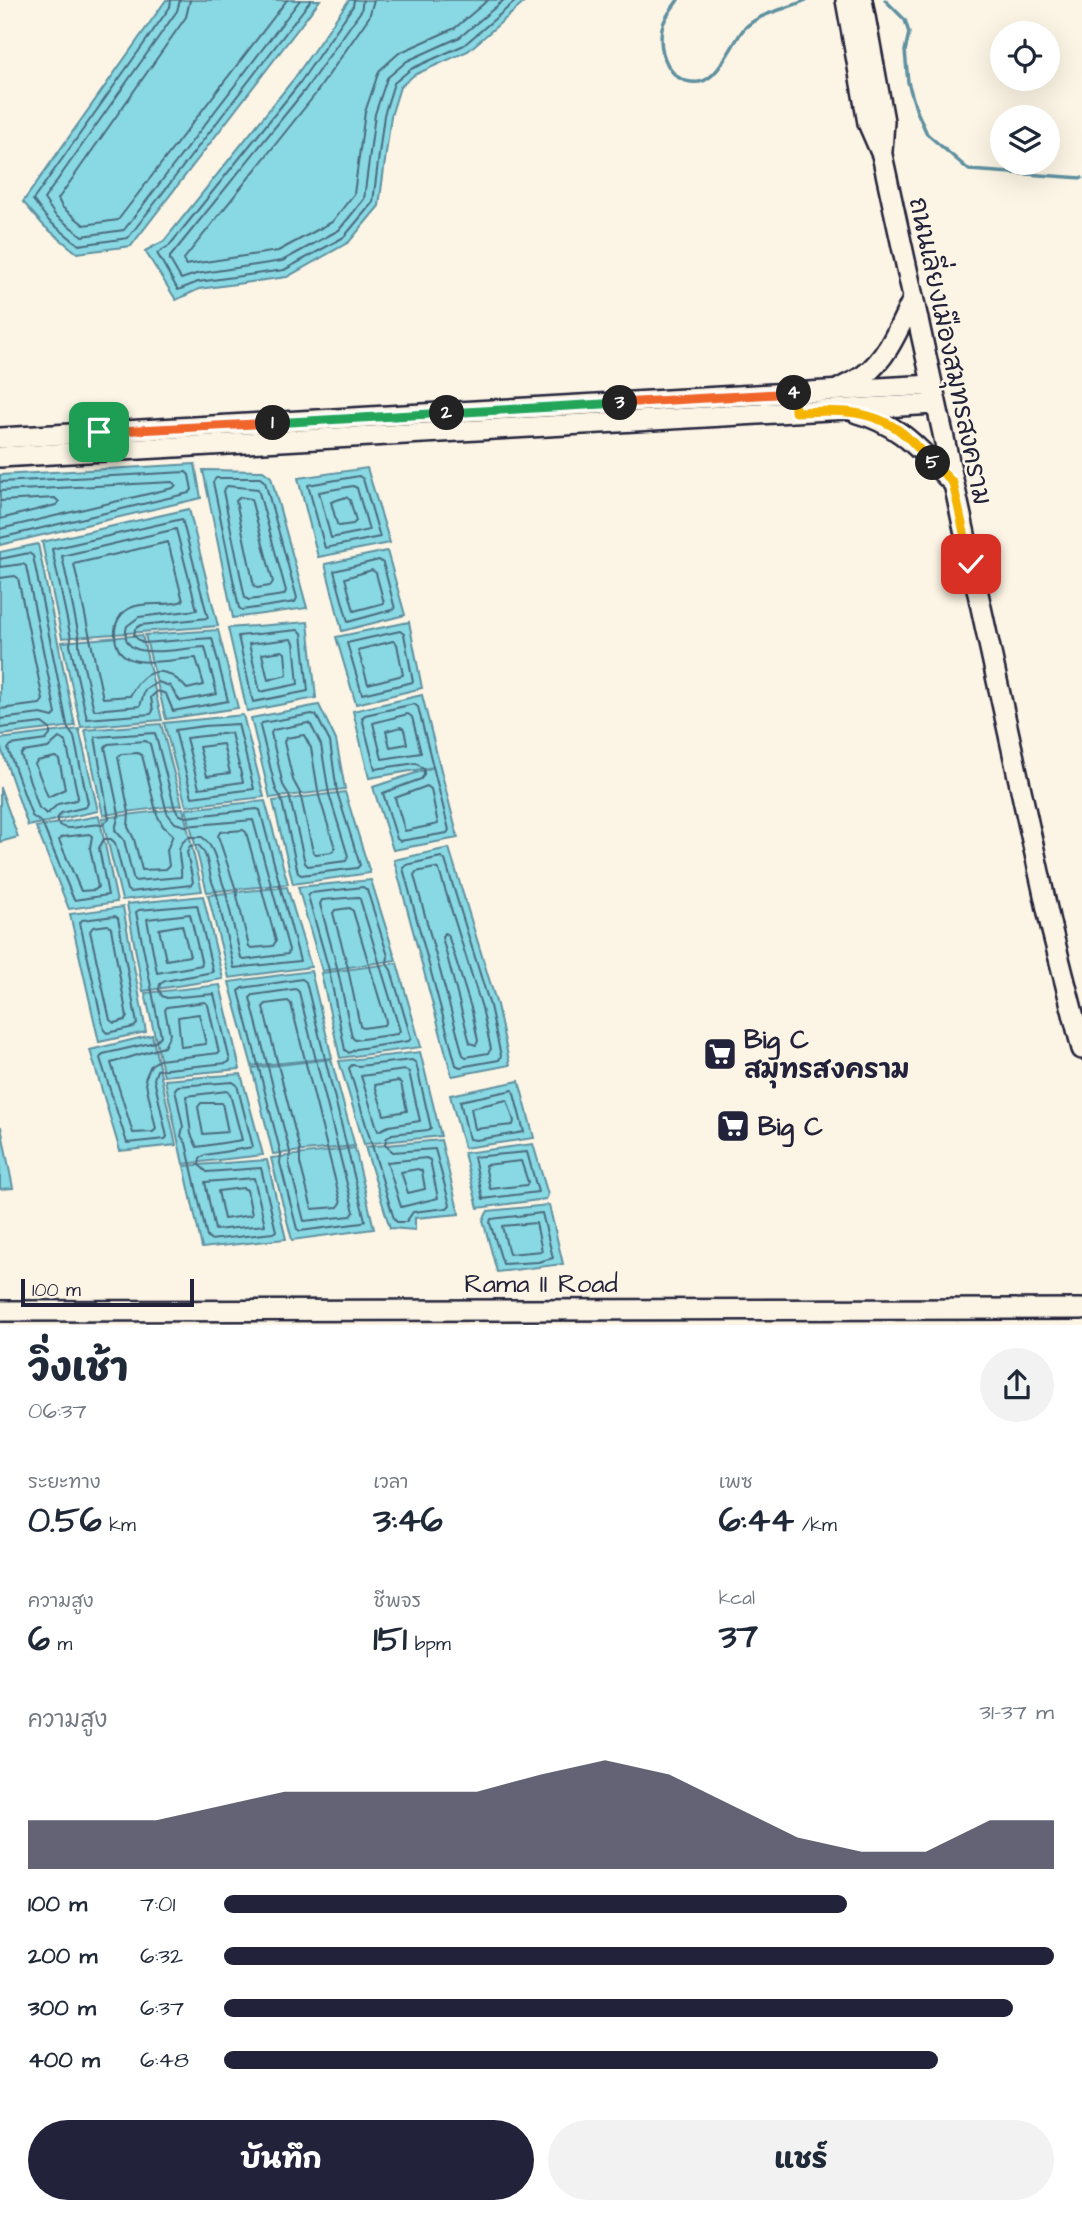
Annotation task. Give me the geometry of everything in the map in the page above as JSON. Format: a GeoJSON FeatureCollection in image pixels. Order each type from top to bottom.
{"type":"FeatureCollection","features":[{"type":"Feature","properties":{"kind":"main road","name":"ถนนเลี่ยงเมืองสมุทรสงคราม"},"geometry":{"type":"LineString","coordinates":[[855,7],[868,122],[882,155],[1051,927],[1082,1049]]}},
{"type":"Feature","properties":{"kind":"main road"},"geometry":{"type":"LineString","coordinates":[[839,400],[889,345],[913,299]]}},
{"type":"Feature","properties":{"kind":"main road"},"geometry":{"type":"LineString","coordinates":[[0,457],[934,395]]}},
{"type":"Feature","properties":{"kind":"main road"},"geometry":{"type":"LineString","coordinates":[[839,400],[890,425],[906,436],[953,483]]}},
{"type":"Feature","properties":{"kind":"main road"},"geometry":{"type":"LineString","coordinates":[[0,438],[795,403]]}},
{"type":"Feature","properties":{"kind":"main road","name":"Rama II Road"},"geometry":{"type":"LineString","coordinates":[[0,1311],[1082,1309]]}},
{"type":"Feature","properties":{"kind":"water"},"geometry":{"type":"Polygon","coordinates":[[[166,0],[320,0],[131,246],[77,253],[44,226],[23,202],[166,0]]]}},
{"type":"Feature","properties":{"kind":"water"},"geometry":{"type":"Polygon","coordinates":[[[349,0],[527,0],[468,51],[414,75],[400,87],[391,116],[379,206],[349,242],[287,277],[199,289],[176,300],[145,251],[164,241],[293,80],[349,0]]]}},
{"type":"Feature","properties":{"kind":"water"},"geometry":{"type":"Polygon","coordinates":[[[195,464],[201,498],[0,545],[0,475],[195,464]]]}},
{"type":"Feature","properties":{"kind":"water"},"geometry":{"type":"Polygon","coordinates":[[[367,468],[390,543],[318,557],[298,478],[367,468]]]}},
{"type":"Feature","properties":{"kind":"water"},"geometry":{"type":"Polygon","coordinates":[[[203,470],[263,471],[271,477],[307,608],[233,618],[203,470]]]}},
{"type":"Feature","properties":{"kind":"water"},"geometry":{"type":"Polygon","coordinates":[[[189,509],[218,626],[62,638],[42,542],[189,509]]]}},
{"type":"Feature","properties":{"kind":"water"},"geometry":{"type":"Polygon","coordinates":[[[38,544],[75,726],[0,735],[0,552],[38,544]]]}},
{"type":"Feature","properties":{"kind":"water"},"geometry":{"type":"Polygon","coordinates":[[[387,551],[405,615],[342,631],[325,564],[387,551]]]}},
{"type":"Feature","properties":{"kind":"water"},"geometry":{"type":"Polygon","coordinates":[[[308,622],[316,698],[247,711],[228,628],[308,622]]]}},
{"type":"Feature","properties":{"kind":"water"},"geometry":{"type":"Polygon","coordinates":[[[409,622],[422,688],[356,704],[336,637],[409,622]]]}},
{"type":"Feature","properties":{"kind":"water"},"geometry":{"type":"Polygon","coordinates":[[[218,630],[238,708],[166,719],[145,635],[218,630]]]}},
{"type":"Feature","properties":{"kind":"water"},"geometry":{"type":"Polygon","coordinates":[[[142,635],[162,720],[81,727],[62,642],[142,635]]]}},
{"type":"Feature","properties":{"kind":"water"},"geometry":{"type":"Polygon","coordinates":[[[422,695],[458,838],[393,850],[373,787],[434,767],[369,778],[353,711],[422,695]]]}},
{"type":"Feature","properties":{"kind":"water"},"geometry":{"type":"Polygon","coordinates":[[[319,705],[336,740],[345,789],[270,798],[251,718],[319,705]]]}},
{"type":"Feature","properties":{"kind":"water"},"geometry":{"type":"Polygon","coordinates":[[[243,715],[264,797],[186,806],[164,723],[243,715]]]}},
{"type":"Feature","properties":{"kind":"water"},"geometry":{"type":"Polygon","coordinates":[[[161,724],[182,805],[103,815],[85,730],[161,724]]]}},
{"type":"Feature","properties":{"kind":"water"},"geometry":{"type":"Polygon","coordinates":[[[79,729],[98,811],[28,826],[0,739],[79,729]]]}},
{"type":"Feature","properties":{"kind":"water"},"geometry":{"type":"Polygon","coordinates":[[[0,787],[18,837],[0,842],[0,787]]]}},
{"type":"Feature","properties":{"kind":"water"},"geometry":{"type":"Polygon","coordinates":[[[345,792],[370,873],[293,884],[273,801],[345,792]]]}},
{"type":"Feature","properties":{"kind":"water"},"geometry":{"type":"Polygon","coordinates":[[[265,801],[288,884],[207,892],[186,809],[265,801]]]}},
{"type":"Feature","properties":{"kind":"water"},"geometry":{"type":"Polygon","coordinates":[[[183,808],[202,891],[122,900],[102,818],[183,808]]]}},
{"type":"Feature","properties":{"kind":"water"},"geometry":{"type":"Polygon","coordinates":[[[99,816],[117,902],[69,909],[36,827],[99,816]]]}},
{"type":"Feature","properties":{"kind":"water"},"geometry":{"type":"Polygon","coordinates":[[[449,848],[497,1005],[510,1065],[452,1076],[394,860],[449,848]]]}},
{"type":"Feature","properties":{"kind":"water"},"geometry":{"type":"Polygon","coordinates":[[[371,880],[396,960],[322,971],[298,887],[371,880]]]}},
{"type":"Feature","properties":{"kind":"water"},"geometry":{"type":"Polygon","coordinates":[[[287,887],[311,967],[229,978],[208,895],[287,887]]]}},
{"type":"Feature","properties":{"kind":"water"},"geometry":{"type":"Polygon","coordinates":[[[203,896],[223,979],[143,991],[127,904],[203,896]]]}},
{"type":"Feature","properties":{"kind":"water"},"geometry":{"type":"Polygon","coordinates":[[[123,907],[146,1032],[99,1042],[70,914],[123,907]]]}},
{"type":"Feature","properties":{"kind":"water"},"geometry":{"type":"Polygon","coordinates":[[[397,963],[421,1047],[340,1058],[321,973],[397,963]]]}},
{"type":"Feature","properties":{"kind":"water"},"geometry":{"type":"Polygon","coordinates":[[[311,971],[332,1058],[252,1066],[229,982],[311,971]]]}},
{"type":"Feature","properties":{"kind":"water"},"geometry":{"type":"Polygon","coordinates":[[[220,985],[240,1069],[164,1076],[145,993],[220,985]]]}},
{"type":"Feature","properties":{"kind":"water"},"geometry":{"type":"Polygon","coordinates":[[[152,1035],[176,1145],[120,1151],[90,1050],[152,1035]]]}},
{"type":"Feature","properties":{"kind":"water"},"geometry":{"type":"Polygon","coordinates":[[[420,1052],[441,1136],[364,1144],[339,1061],[420,1052]]]}},
{"type":"Feature","properties":{"kind":"water"},"geometry":{"type":"Polygon","coordinates":[[[331,1059],[355,1146],[273,1154],[252,1068],[331,1059]]]}},
{"type":"Feature","properties":{"kind":"water"},"geometry":{"type":"Polygon","coordinates":[[[241,1074],[263,1155],[183,1164],[165,1080],[241,1074]]]}},
{"type":"Feature","properties":{"kind":"water"},"geometry":{"type":"Polygon","coordinates":[[[519,1081],[534,1138],[464,1148],[450,1095],[519,1081]]]}},
{"type":"Feature","properties":{"kind":"water"},"geometry":{"type":"Polygon","coordinates":[[[1,1127],[13,1188],[0,1189],[1,1127]]]}},
{"type":"Feature","properties":{"kind":"water"},"geometry":{"type":"Polygon","coordinates":[[[441,1140],[459,1214],[415,1218],[415,1230],[390,1228],[365,1147],[441,1140]]]}},
{"type":"Feature","properties":{"kind":"water"},"geometry":{"type":"Polygon","coordinates":[[[533,1144],[548,1195],[546,1199],[478,1208],[464,1153],[533,1144]]]}},
{"type":"Feature","properties":{"kind":"water"},"geometry":{"type":"Polygon","coordinates":[[[355,1148],[374,1229],[292,1240],[271,1158],[355,1148]]]}},
{"type":"Feature","properties":{"kind":"water"},"geometry":{"type":"Polygon","coordinates":[[[267,1160],[286,1239],[202,1248],[184,1166],[267,1160]]]}},
{"type":"Feature","properties":{"kind":"water"},"geometry":{"type":"Polygon","coordinates":[[[549,1205],[563,1264],[497,1272],[483,1220],[488,1211],[549,1205]]]}},
{"type":"Feature","properties":{"kind":"waterway"},"geometry":{"type":"LineString","coordinates":[[678,0],[662,28],[662,47],[673,73],[689,82],[706,80],[712,75],[749,24],[806,0]]}},
{"type":"Feature","properties":{"kind":"waterway"},"geometry":{"type":"LineString","coordinates":[[885,0],[905,20],[909,33],[905,51],[908,82],[927,134],[969,170],[1082,178]]}},
{"type":"Feature","properties":{"kind":"place","name":"Big C สมุทรสงคราม"},"geometry":{"type":"Point","coordinates":[720,1054]}},
{"type":"Feature","properties":{"kind":"place","name":"Big C"},"geometry":{"type":"Point","coordinates":[733,1126]}},
{"type":"Feature","properties":{"kind":"route"},"geometry":{"type":"LineString","coordinates":[[99,432],[794,393],[795,412],[842,410],[890,425],[906,436],[953,483],[971,564]]}}]}
